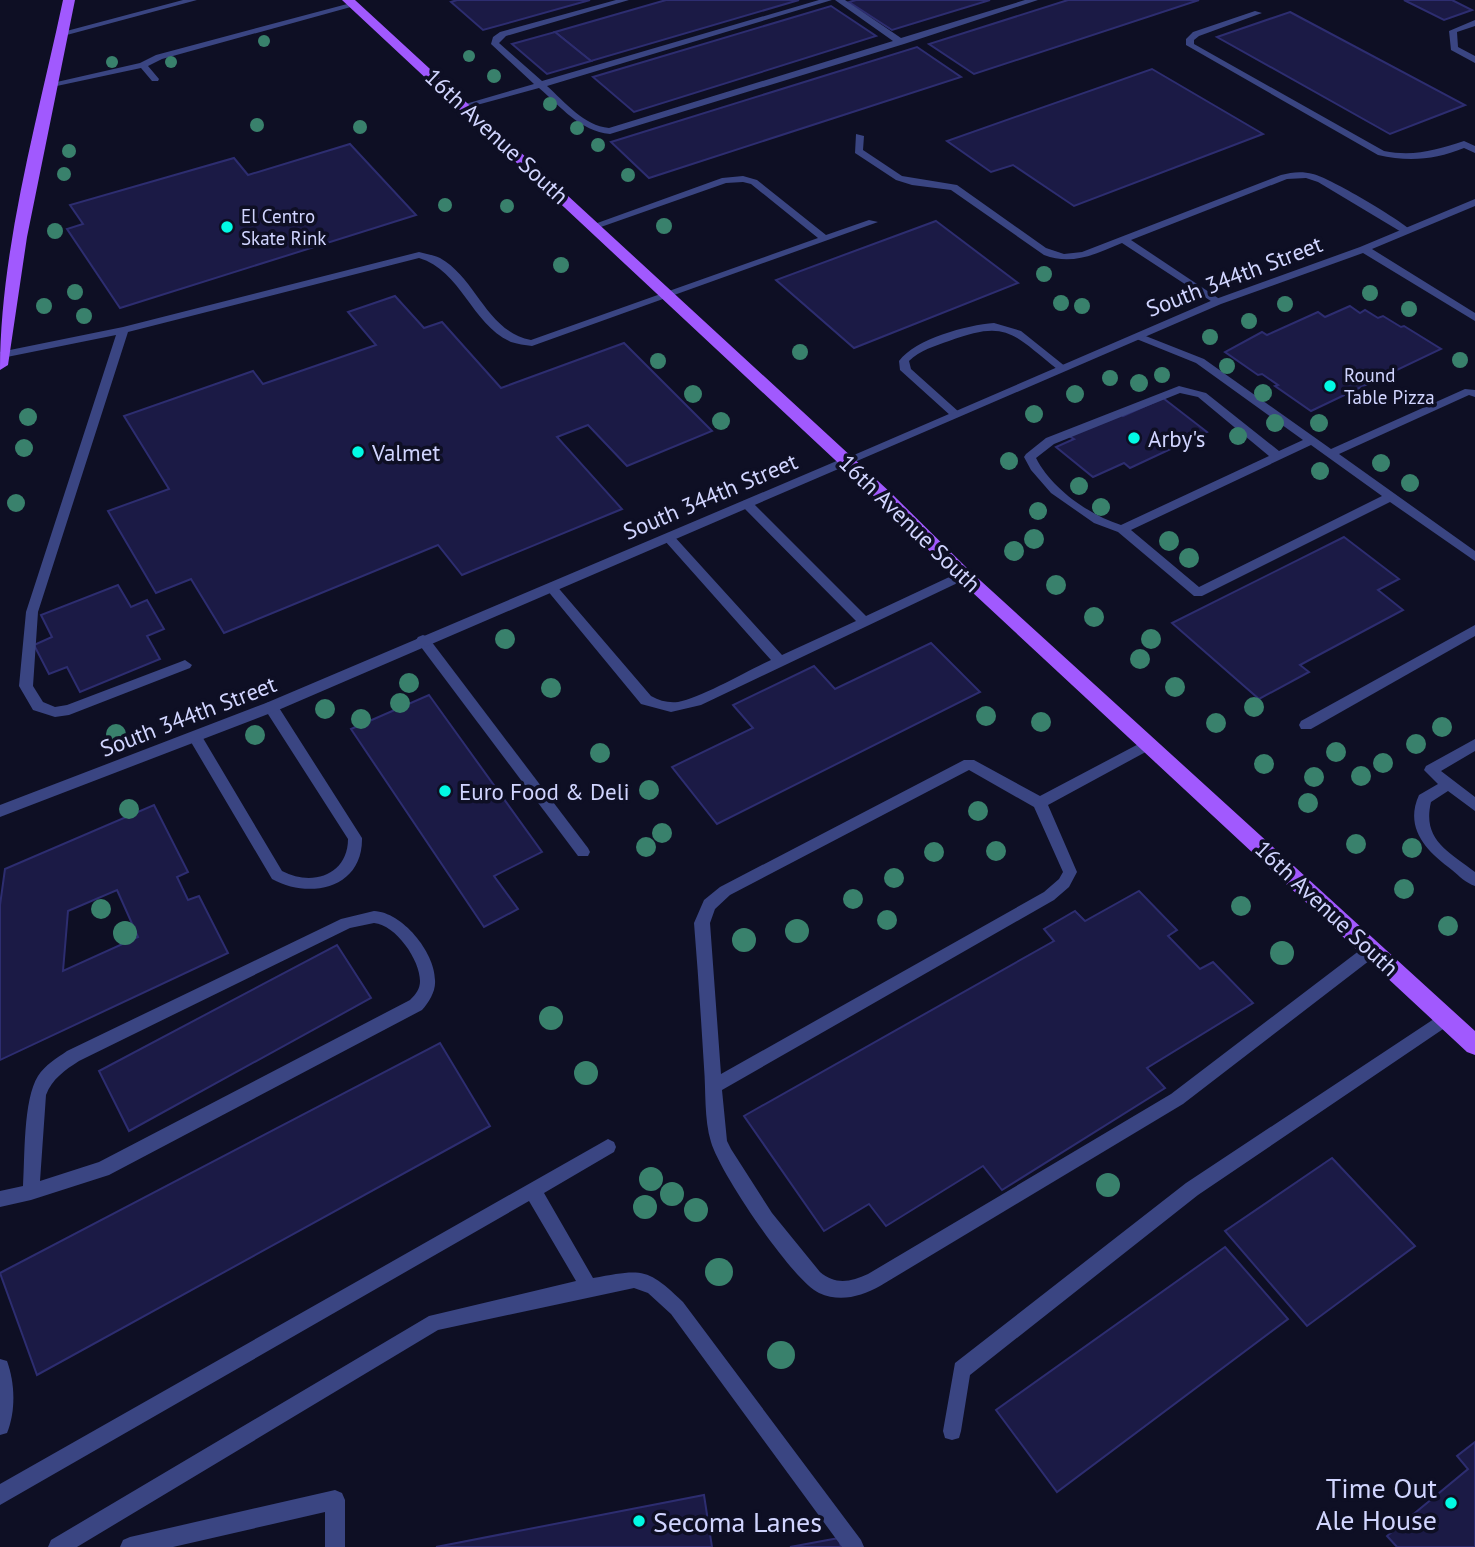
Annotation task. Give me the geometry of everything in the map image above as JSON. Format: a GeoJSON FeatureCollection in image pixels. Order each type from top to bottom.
{"type":"FeatureCollection","features":[{"type":"Feature","properties":{"kind":"main road"},"geometry":{"type":"LineString","coordinates":[[1,360],[20,237],[69,0]]}},
{"type":"Feature","properties":{"kind":"main road","name":"16th Avenue South"},"geometry":{"type":"LineString","coordinates":[[351,3],[846,461],[964,575],[1475,1045]]}},
{"type":"Feature","properties":{"kind":"street"},"geometry":{"type":"LineString","coordinates":[[63,33],[193,0]]}},
{"type":"Feature","properties":{"kind":"street"},"geometry":{"type":"LineString","coordinates":[[625,0],[510,32],[496,39],[498,48],[585,124],[597,130],[610,131],[1034,0]]}},
{"type":"Feature","properties":{"kind":"street"},"geometry":{"type":"LineString","coordinates":[[465,107],[828,0]]}},
{"type":"Feature","properties":{"kind":"street"},"geometry":{"type":"LineString","coordinates":[[839,0],[901,41]]}},
{"type":"Feature","properties":{"kind":"street"},"geometry":{"type":"LineString","coordinates":[[52,84],[143,65],[159,57],[351,3]]}},
{"type":"Feature","properties":{"kind":"street"},"geometry":{"type":"LineString","coordinates":[[1258,13],[1196,33],[1190,39],[1191,44],[1381,153],[1401,158],[1422,158],[1475,138]]}},
{"type":"Feature","properties":{"kind":"street"},"geometry":{"type":"LineString","coordinates":[[1475,23],[1453,31],[1454,48],[1475,60]]}},
{"type":"Feature","properties":{"kind":"street"},"geometry":{"type":"LineString","coordinates":[[143,65],[155,79]]}},
{"type":"Feature","properties":{"kind":"street"},"geometry":{"type":"LineString","coordinates":[[859,136],[858,150],[883,170],[912,182],[954,187],[1048,254],[1063,258],[1077,257],[1284,177],[1299,174],[1313,176],[1327,183],[1407,231]]}},
{"type":"Feature","properties":{"kind":"street"},"geometry":{"type":"LineString","coordinates":[[1464,144],[1475,150]]}},
{"type":"Feature","properties":{"kind":"street"},"geometry":{"type":"LineString","coordinates":[[594,226],[724,180],[743,178],[761,186],[825,239]]}},
{"type":"Feature","properties":{"kind":"street","name":"South 344th Street"},"geometry":{"type":"LineString","coordinates":[[0,811],[271,706],[669,538],[1061,367],[1217,302],[1364,249],[1475,202]]}},
{"type":"Feature","properties":{"kind":"street"},"geometry":{"type":"LineString","coordinates":[[1,360],[413,256],[429,256],[438,261],[504,334],[523,343],[549,339],[873,222]]}},
{"type":"Feature","properties":{"kind":"street"},"geometry":{"type":"LineString","coordinates":[[1124,240],[1217,302]]}},
{"type":"Feature","properties":{"kind":"street"},"geometry":{"type":"LineString","coordinates":[[1364,249],[1475,318]]}},
{"type":"Feature","properties":{"kind":"street"},"geometry":{"type":"LineString","coordinates":[[955,414],[906,370],[904,361],[911,352],[971,328],[996,325],[1018,334],[1061,367]]}},
{"type":"Feature","properties":{"kind":"street"},"geometry":{"type":"LineString","coordinates":[[123,330],[33,612],[26,687],[38,706],[62,712],[184,665]]}},
{"type":"Feature","properties":{"kind":"street"},"geometry":{"type":"LineString","coordinates":[[1138,336],[1200,361],[1475,557]]}},
{"type":"Feature","properties":{"kind":"street"},"geometry":{"type":"LineString","coordinates":[[1277,456],[1202,396],[1179,389],[1050,441],[1030,457],[1050,485],[1096,521],[1107,527],[1122,529],[1198,593],[1392,496]]}},
{"type":"Feature","properties":{"kind":"street"},"geometry":{"type":"LineString","coordinates":[[1332,453],[1469,391],[1475,394]]}},
{"type":"Feature","properties":{"kind":"street"},"geometry":{"type":"LineString","coordinates":[[1122,529],[1313,440]]}},
{"type":"Feature","properties":{"kind":"street"},"geometry":{"type":"LineString","coordinates":[[747,504],[864,622]]}},
{"type":"Feature","properties":{"kind":"street"},"geometry":{"type":"LineString","coordinates":[[669,538],[780,662]]}},
{"type":"Feature","properties":{"kind":"street"},"geometry":{"type":"LineString","coordinates":[[551,587],[639,694],[656,705],[668,708],[682,707],[964,575]]}},
{"type":"Feature","properties":{"kind":"street"},"geometry":{"type":"LineString","coordinates":[[1306,725],[1475,631]]}},
{"type":"Feature","properties":{"kind":"street"},"geometry":{"type":"LineString","coordinates":[[423,640],[583,852]]}},
{"type":"Feature","properties":{"kind":"street"},"geometry":{"type":"LineString","coordinates":[[195,737],[277,875],[295,885],[324,881],[350,864],[356,853],[355,838],[271,706]]}},
{"type":"Feature","properties":{"kind":"street"},"geometry":{"type":"LineString","coordinates":[[1041,803],[1148,744]]}},
{"type":"Feature","properties":{"kind":"street"},"geometry":{"type":"LineString","coordinates":[[1475,744],[1431,771],[1475,805]]}},
{"type":"Feature","properties":{"kind":"street"},"geometry":{"type":"LineString","coordinates":[[714,1086],[1049,896],[1064,883],[1070,872],[1041,803],[969,764],[711,900],[703,914],[702,923],[714,1086],[719,1144],[729,1163],[801,1267],[823,1286],[834,1290],[858,1288],[1177,1099],[1373,949]]}},
{"type":"Feature","properties":{"kind":"street"},"geometry":{"type":"LineString","coordinates":[[1449,784],[1424,799],[1419,817],[1422,830],[1430,842],[1475,880]]}},
{"type":"Feature","properties":{"kind":"street"},"geometry":{"type":"LineString","coordinates":[[0,1199],[31,1192],[103,1168],[416,1005],[425,992],[428,976],[400,928],[386,919],[372,917],[346,923],[73,1056],[56,1068],[42,1084],[38,1095],[31,1192]]}},
{"type":"Feature","properties":{"kind":"street"},"geometry":{"type":"LineString","coordinates":[[952,1431],[962,1370],[1192,1189],[1446,1018]]}},
{"type":"Feature","properties":{"kind":"street"},"geometry":{"type":"LineString","coordinates":[[0,1495],[608,1147]]}},
{"type":"Feature","properties":{"kind":"street"},"geometry":{"type":"LineString","coordinates":[[533,1191],[589,1287]]}},
{"type":"Feature","properties":{"kind":"street"},"geometry":{"type":"LineString","coordinates":[[58,1547],[435,1322],[634,1279],[654,1286],[664,1294],[854,1547]]}},
{"type":"Feature","properties":{"kind":"street"},"geometry":{"type":"LineString","coordinates":[[0,1368],[5,1384],[0,1426]]}},
{"type":"Feature","properties":{"kind":"street"},"geometry":{"type":"LineString","coordinates":[[130,1547],[334,1500],[335,1547]]}},
{"type":"Feature","properties":{"kind":"building"},"geometry":{"type":"Polygon","coordinates":[[[590,0],[483,30],[451,2],[590,0]]]}},
{"type":"Feature","properties":{"kind":"building"},"geometry":{"type":"Polygon","coordinates":[[[666,0],[799,0],[591,61],[555,32],[666,0]]]}},
{"type":"Feature","properties":{"kind":"building"},"geometry":{"type":"Polygon","coordinates":[[[990,0],[892,30],[849,2],[990,0]]]}},
{"type":"Feature","properties":{"kind":"building"},"geometry":{"type":"Polygon","coordinates":[[[1068,0],[1199,0],[974,74],[929,44],[1068,0]]]}},
{"type":"Feature","properties":{"kind":"building"},"geometry":{"type":"Polygon","coordinates":[[[1404,0],[1452,0],[1472,10],[1444,20],[1404,0]]]}},
{"type":"Feature","properties":{"kind":"building"},"geometry":{"type":"Polygon","coordinates":[[[831,6],[876,36],[634,112],[593,77],[831,6]]]}},
{"type":"Feature","properties":{"kind":"building"},"geometry":{"type":"Polygon","coordinates":[[[1290,12],[1465,105],[1390,134],[1217,37],[1290,12]]]}},
{"type":"Feature","properties":{"kind":"building"},"geometry":{"type":"Polygon","coordinates":[[[555,32],[591,61],[547,74],[512,44],[555,32]]]}},
{"type":"Feature","properties":{"kind":"building"},"geometry":{"type":"Polygon","coordinates":[[[917,47],[961,77],[649,178],[611,142],[917,47]]]}},
{"type":"Feature","properties":{"kind":"building"},"geometry":{"type":"Polygon","coordinates":[[[1152,69],[1263,134],[1074,206],[1013,165],[991,172],[947,141],[1152,69]]]}},
{"type":"Feature","properties":{"kind":"building","name":"El Centro Skate Rink"},"geometry":{"type":"Polygon","coordinates":[[[350,144],[416,215],[120,308],[67,229],[83,224],[70,205],[234,158],[248,175],[350,144]]]}},
{"type":"Feature","properties":{"kind":"building"},"geometry":{"type":"Polygon","coordinates":[[[936,221],[1018,283],[854,348],[776,280],[936,221]]]}},
{"type":"Feature","properties":{"kind":"building","name":"Valmet"},"geometry":{"type":"Polygon","coordinates":[[[395,296],[424,328],[442,322],[501,388],[624,343],[712,431],[627,466],[588,425],[557,437],[622,509],[462,575],[438,545],[224,633],[191,579],[156,593],[108,511],[169,489],[124,416],[253,371],[263,384],[376,345],[348,312],[395,296]]]}},
{"type":"Feature","properties":{"kind":"building"},"geometry":{"type":"Polygon","coordinates":[[[1350,306],[1360,313],[1365,310],[1378,318],[1383,316],[1441,349],[1311,411],[1262,374],[1258,375],[1225,352],[1262,332],[1267,335],[1318,312],[1325,317],[1350,306]]]}},
{"type":"Feature","properties":{"kind":"building","name":"Arby's"},"geometry":{"type":"Polygon","coordinates":[[[1163,398],[1207,432],[1130,468],[1124,463],[1093,477],[1056,447],[1074,439],[1069,436],[1119,413],[1123,416],[1163,398]]]}},
{"type":"Feature","properties":{"kind":"building"},"geometry":{"type":"Polygon","coordinates":[[[1344,537],[1399,579],[1378,590],[1403,610],[1300,665],[1309,672],[1259,699],[1172,623],[1344,537]]]}},
{"type":"Feature","properties":{"kind":"building"},"geometry":{"type":"Polygon","coordinates":[[[118,585],[131,607],[147,600],[164,629],[147,636],[160,659],[80,692],[67,667],[49,674],[34,645],[52,637],[41,615],[118,585]]]}},
{"type":"Feature","properties":{"kind":"building"},"geometry":{"type":"Polygon","coordinates":[[[931,643],[980,692],[717,824],[672,767],[753,728],[733,705],[814,666],[835,689],[931,643]]]}},
{"type":"Feature","properties":{"kind":"building","name":"Euro Food & Deli"},"geometry":{"type":"Polygon","coordinates":[[[429,695],[542,852],[494,876],[518,909],[484,927],[351,729],[429,695]]]}},
{"type":"Feature","properties":{"kind":"building"},"geometry":{"type":"Polygon","coordinates":[[[154,805],[188,872],[177,877],[188,900],[199,896],[228,953],[0,1060],[0,905],[5,869],[154,805]],[[117,890],[68,911],[63,971],[138,937],[117,890]]]}},
{"type":"Feature","properties":{"kind":"building"},"geometry":{"type":"Polygon","coordinates":[[[1139,891],[1177,930],[1168,936],[1200,969],[1213,962],[1253,1003],[1147,1068],[1165,1088],[1002,1190],[983,1166],[886,1226],[869,1204],[824,1231],[744,1116],[1054,941],[1044,929],[1075,911],[1085,921],[1139,891]]]}},
{"type":"Feature","properties":{"kind":"building"},"geometry":{"type":"Polygon","coordinates":[[[337,945],[371,998],[129,1131],[99,1071],[337,945]]]}},
{"type":"Feature","properties":{"kind":"building"},"geometry":{"type":"Polygon","coordinates":[[[440,1043],[490,1126],[37,1375],[0,1273],[440,1043]]]}},
{"type":"Feature","properties":{"kind":"building"},"geometry":{"type":"Polygon","coordinates":[[[1332,1158],[1415,1246],[1307,1326],[1225,1231],[1332,1158]]]}},
{"type":"Feature","properties":{"kind":"building"},"geometry":{"type":"Polygon","coordinates":[[[1225,1247],[1288,1319],[1057,1492],[996,1410],[1225,1247]]]}},
{"type":"Feature","properties":{"kind":"building","name":"Time Out Ale House"},"geometry":{"type":"Polygon","coordinates":[[[1475,1442],[1475,1547],[1397,1547],[1387,1536],[1468,1469],[1457,1456],[1475,1442]]]}},
{"type":"Feature","properties":{"kind":"building","name":"Secoma Lanes"},"geometry":{"type":"Polygon","coordinates":[[[704,1495],[712,1547],[436,1547],[704,1495]]]}},
{"type":"Feature","properties":{"kind":"building","name":"Secoma Lanes"},"geometry":{"type":"Polygon","coordinates":[[[839,1538],[841,1547],[790,1547],[839,1538]]]}},
{"type":"Feature","properties":{"kind":"place","name":"El Centro Skate Rink"},"geometry":{"type":"Point","coordinates":[227,227]}},
{"type":"Feature","properties":{"kind":"place","name":"Round Table Pizza"},"geometry":{"type":"Point","coordinates":[1330,386]}},
{"type":"Feature","properties":{"kind":"place","name":"Arby's"},"geometry":{"type":"Point","coordinates":[1134,438]}},
{"type":"Feature","properties":{"kind":"place","name":"Valmet"},"geometry":{"type":"Point","coordinates":[358,452]}},
{"type":"Feature","properties":{"kind":"place","name":"Euro Food & Deli"},"geometry":{"type":"Point","coordinates":[445,791]}},
{"type":"Feature","properties":{"kind":"place","name":"Time Out Ale House"},"geometry":{"type":"Point","coordinates":[1451,1503]}},
{"type":"Feature","properties":{"kind":"place","name":"Secoma Lanes"},"geometry":{"type":"Point","coordinates":[639,1521]}}]}
